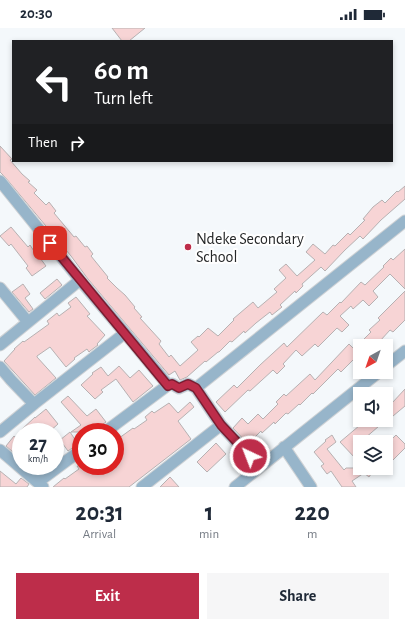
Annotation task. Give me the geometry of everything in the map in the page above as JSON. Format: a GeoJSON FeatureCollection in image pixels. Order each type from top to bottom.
{"type":"FeatureCollection","features":[{"type":"Feature","properties":{"kind":"street"},"geometry":{"type":"LineString","coordinates":[[0,181],[168,386]]}},
{"type":"Feature","properties":{"kind":"street"},"geometry":{"type":"LineString","coordinates":[[196,388],[405,222]]}},
{"type":"Feature","properties":{"kind":"street"},"geometry":{"type":"LineString","coordinates":[[0,345],[80,280]]}},
{"type":"Feature","properties":{"kind":"street"},"geometry":{"type":"LineString","coordinates":[[0,288],[28,322]]}},
{"type":"Feature","properties":{"kind":"street"},"geometry":{"type":"LineString","coordinates":[[0,432],[125,333]]}},
{"type":"Feature","properties":{"kind":"street"},"geometry":{"type":"LineString","coordinates":[[393,360],[405,351]]}},
{"type":"Feature","properties":{"kind":"street"},"geometry":{"type":"LineString","coordinates":[[0,367],[34,404]]}},
{"type":"Feature","properties":{"kind":"street"},"geometry":{"type":"LineString","coordinates":[[235,487],[370,379]]}},
{"type":"Feature","properties":{"kind":"street"},"geometry":{"type":"LineString","coordinates":[[117,423],[168,386],[172,384],[179,388],[188,384],[196,388],[221,425],[260,467]]}},
{"type":"Feature","properties":{"kind":"street"},"geometry":{"type":"LineString","coordinates":[[142,487],[221,425]]}},
{"type":"Feature","properties":{"kind":"street"},"geometry":{"type":"LineString","coordinates":[[284,447],[311,487]]}},
{"type":"Feature","properties":{"kind":"street"},"geometry":{"type":"LineString","coordinates":[[0,450],[40,484],[72,457]]}},
{"type":"Feature","properties":{"kind":"building"},"geometry":{"type":"Polygon","coordinates":[[[112,28],[145,28],[130,40],[121,40],[112,28]]]}},
{"type":"Feature","properties":{"kind":"building"},"geometry":{"type":"Polygon","coordinates":[[[0,146],[12,159],[10,160],[22,174],[30,181],[28,182],[37,190],[34,193],[46,205],[49,202],[56,211],[54,213],[74,237],[76,236],[85,247],[87,246],[93,254],[91,256],[108,277],[107,278],[135,307],[134,308],[142,317],[140,318],[161,341],[159,344],[169,357],[171,355],[180,366],[198,350],[191,342],[198,336],[199,337],[208,328],[218,336],[234,320],[233,319],[253,302],[258,308],[277,292],[274,289],[286,278],[279,270],[286,264],[297,276],[315,260],[306,252],[313,244],[325,254],[333,245],[335,246],[348,233],[350,235],[365,220],[363,219],[373,207],[382,200],[385,203],[397,191],[398,192],[405,186],[405,199],[381,220],[363,239],[360,236],[325,271],[321,267],[302,284],[303,286],[296,293],[295,291],[280,305],[282,307],[272,315],[270,312],[245,333],[244,331],[232,342],[230,341],[219,352],[206,362],[205,361],[187,377],[180,380],[175,371],[169,375],[0,172],[0,146]]]}},
{"type":"Feature","properties":{"kind":"building"},"geometry":{"type":"Polygon","coordinates":[[[11,227],[28,247],[30,245],[39,259],[40,258],[46,266],[32,276],[26,268],[28,266],[11,244],[9,246],[0,236],[11,227]]]}},
{"type":"Feature","properties":{"kind":"building"},"geometry":{"type":"Polygon","coordinates":[[[405,249],[405,289],[390,274],[373,291],[378,297],[369,306],[363,300],[353,309],[351,306],[340,316],[349,325],[342,332],[337,328],[318,347],[315,344],[302,356],[296,350],[283,364],[285,366],[277,374],[273,370],[250,391],[248,390],[225,412],[216,402],[234,385],[237,388],[284,343],[287,347],[323,312],[327,315],[361,282],[365,285],[384,267],[383,266],[391,258],[393,260],[405,249]]]}},
{"type":"Feature","properties":{"kind":"building"},"geometry":{"type":"Polygon","coordinates":[[[57,279],[62,285],[45,299],[40,293],[57,279]]]}},
{"type":"Feature","properties":{"kind":"building"},"geometry":{"type":"Polygon","coordinates":[[[23,284],[30,294],[25,298],[33,309],[29,312],[12,292],[23,284]]]}},
{"type":"Feature","properties":{"kind":"building"},"geometry":{"type":"Polygon","coordinates":[[[405,291],[405,320],[393,332],[390,330],[382,339],[364,339],[371,332],[369,330],[380,320],[378,318],[405,291]]]}},
{"type":"Feature","properties":{"kind":"building"},"geometry":{"type":"Polygon","coordinates":[[[76,297],[90,314],[87,316],[105,335],[97,344],[98,345],[89,352],[87,349],[74,358],[75,359],[66,367],[50,347],[37,356],[56,378],[35,395],[4,361],[23,341],[24,342],[49,324],[47,321],[57,313],[59,316],[71,307],[68,303],[76,297]]]}},
{"type":"Feature","properties":{"kind":"building"},"geometry":{"type":"Polygon","coordinates":[[[349,344],[353,348],[353,360],[341,372],[338,369],[300,405],[299,404],[288,414],[286,413],[275,424],[274,422],[262,433],[261,431],[248,444],[233,428],[242,418],[248,424],[258,414],[263,419],[278,404],[276,402],[284,394],[286,396],[310,374],[315,380],[349,344]]]}},
{"type":"Feature","properties":{"kind":"building"},"geometry":{"type":"Polygon","coordinates":[[[119,366],[130,378],[139,370],[153,386],[133,402],[116,379],[101,390],[103,392],[95,399],[81,385],[93,374],[92,373],[101,367],[108,376],[119,366]]]}},
{"type":"Feature","properties":{"kind":"building"},"geometry":{"type":"Polygon","coordinates":[[[405,389],[405,406],[393,416],[393,402],[405,389]]]}},
{"type":"Feature","properties":{"kind":"building"},"geometry":{"type":"Polygon","coordinates":[[[68,396],[87,416],[96,409],[106,422],[79,423],[61,402],[68,396]]]}},
{"type":"Feature","properties":{"kind":"building"},"geometry":{"type":"Polygon","coordinates":[[[190,402],[194,407],[178,421],[191,439],[129,487],[53,487],[64,478],[65,479],[72,474],[124,475],[124,434],[147,420],[145,417],[152,411],[154,413],[169,403],[178,413],[190,402]]]}},
{"type":"Feature","properties":{"kind":"building"},"geometry":{"type":"Polygon","coordinates":[[[46,409],[57,423],[29,423],[46,409]]]}},
{"type":"Feature","properties":{"kind":"building"},"geometry":{"type":"Polygon","coordinates":[[[358,427],[378,427],[369,435],[353,435],[353,456],[340,442],[358,427]]]}},
{"type":"Feature","properties":{"kind":"building"},"geometry":{"type":"Polygon","coordinates":[[[70,432],[72,435],[72,448],[68,451],[64,446],[64,437],[70,432]]]}},
{"type":"Feature","properties":{"kind":"building"},"geometry":{"type":"Polygon","coordinates":[[[332,435],[336,442],[327,449],[344,470],[346,468],[353,468],[353,475],[361,475],[352,481],[356,487],[342,487],[331,471],[327,474],[321,466],[324,464],[314,452],[326,441],[325,440],[332,435]]]}},
{"type":"Feature","properties":{"kind":"building"},"geometry":{"type":"Polygon","coordinates":[[[396,435],[405,444],[405,448],[393,460],[393,438],[396,435]]]}},
{"type":"Feature","properties":{"kind":"building"},"geometry":{"type":"Polygon","coordinates":[[[12,438],[12,451],[6,446],[12,438]]]}},
{"type":"Feature","properties":{"kind":"building"},"geometry":{"type":"Polygon","coordinates":[[[216,443],[226,454],[207,472],[197,462],[216,443]]]}},
{"type":"Feature","properties":{"kind":"building"},"geometry":{"type":"Polygon","coordinates":[[[0,471],[16,484],[21,478],[29,484],[27,487],[0,487],[0,471]]]}},
{"type":"Feature","properties":{"kind":"building"},"geometry":{"type":"Polygon","coordinates":[[[170,477],[179,487],[160,487],[170,477]]]}},
{"type":"Feature","properties":{"kind":"place","name":"Ndeke Secondary School"},"geometry":{"type":"Point","coordinates":[188,247]}},
{"type":"Feature","properties":{"kind":"route"},"geometry":{"type":"LineString","coordinates":[[50,243],[168,386],[172,384],[179,388],[188,384],[196,388],[221,425],[250,456]]}}]}
